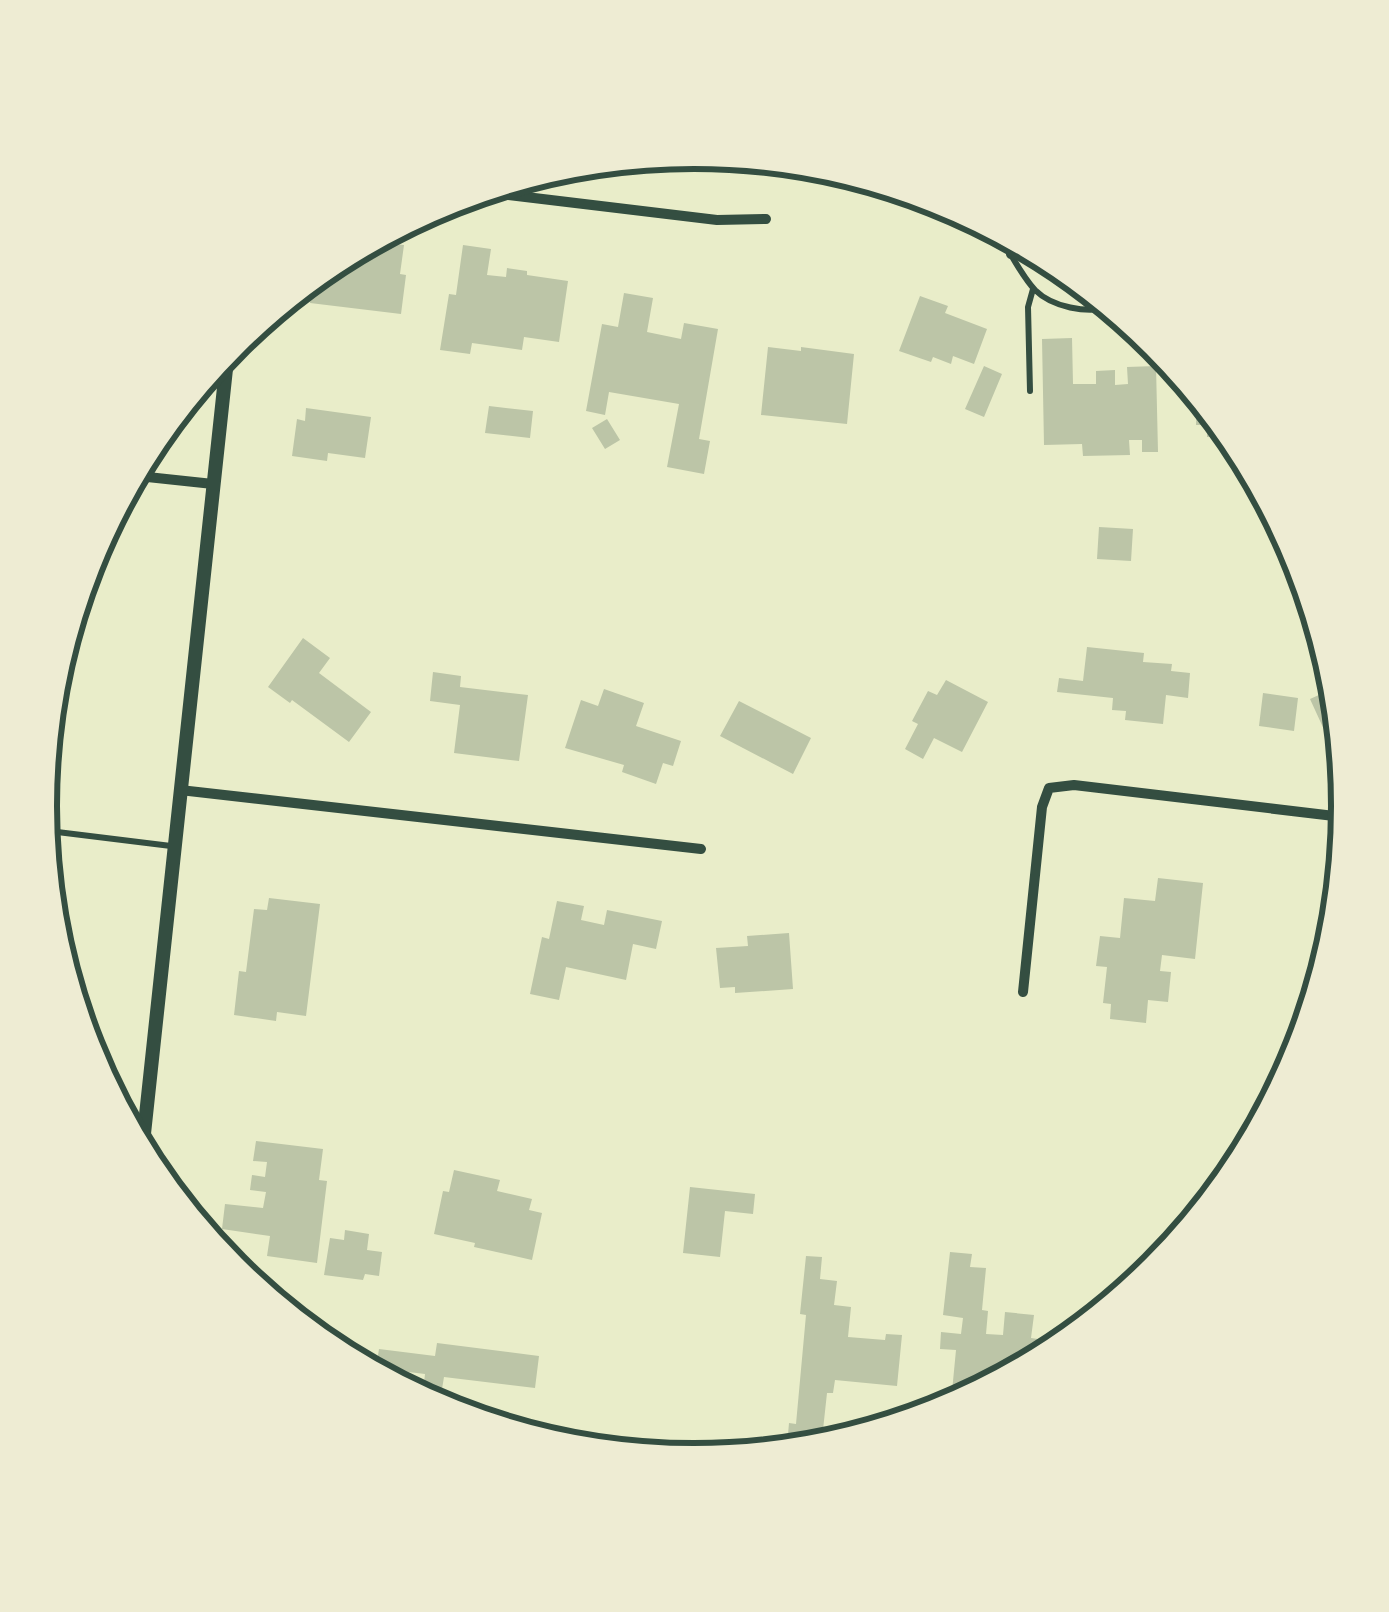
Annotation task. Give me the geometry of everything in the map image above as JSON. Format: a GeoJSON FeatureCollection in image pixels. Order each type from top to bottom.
{"type":"FeatureCollection","features":[{"type":"Feature","properties":{"kind":"street"},"geometry":{"type":"LineString","coordinates":[[512,195],[717,220],[766,219]]}},
{"type":"Feature","properties":{"kind":"street"},"geometry":{"type":"LineString","coordinates":[[144,1129],[225,375]]}},
{"type":"Feature","properties":{"kind":"street"},"geometry":{"type":"LineString","coordinates":[[148,477],[213,484]]}},
{"type":"Feature","properties":{"kind":"street"},"geometry":{"type":"LineString","coordinates":[[1023,992],[1042,807],[1049,788],[1074,785],[1332,816]]}},
{"type":"Feature","properties":{"kind":"street"},"geometry":{"type":"LineString","coordinates":[[180,790],[701,849]]}},
{"type":"Feature","properties":{"kind":"lane"},"geometry":{"type":"LineString","coordinates":[[1011,254],[1034,289],[1048,300],[1095,310]]}},
{"type":"Feature","properties":{"kind":"lane"},"geometry":{"type":"LineString","coordinates":[[1030,391],[1028,307],[1034,289]]}},
{"type":"Feature","properties":{"kind":"lane"},"geometry":{"type":"LineString","coordinates":[[58,832],[174,846]]}},
{"type":"Feature","properties":{"kind":"building"},"geometry":{"type":"Polygon","coordinates":[[[395,244],[404,245],[401,314],[310,303],[311,297],[340,276],[395,244]]]}},
{"type":"Feature","properties":{"kind":"building"},"geometry":{"type":"Polygon","coordinates":[[[463,245],[491,249],[487,275],[506,277],[507,268],[568,281],[559,342],[524,337],[522,350],[472,343],[470,354],[440,350],[449,294],[456,295],[463,245]]]}},
{"type":"Feature","properties":{"kind":"building"},"geometry":{"type":"Polygon","coordinates":[[[624,293],[653,298],[647,332],[681,339],[684,323],[718,329],[699,439],[710,441],[704,474],[667,467],[679,404],[609,392],[605,415],[586,411],[602,324],[618,327],[624,293]]]}},
{"type":"Feature","properties":{"kind":"building"},"geometry":{"type":"Polygon","coordinates":[[[920,296],[948,306],[945,313],[987,329],[974,364],[953,356],[951,364],[933,357],[931,362],[899,351],[920,296]]]}},
{"type":"Feature","properties":{"kind":"building"},"geometry":{"type":"Polygon","coordinates":[[[1072,338],[1073,384],[1096,384],[1096,371],[1115,370],[1115,385],[1128,384],[1127,367],[1155,366],[1158,452],[1142,452],[1142,440],[1129,440],[1130,455],[1083,456],[1082,444],[1044,445],[1042,339],[1072,338]]]}},
{"type":"Feature","properties":{"kind":"building"},"geometry":{"type":"Polygon","coordinates":[[[768,347],[854,354],[847,424],[761,415],[768,347]]]}},
{"type":"Feature","properties":{"kind":"building"},"geometry":{"type":"Polygon","coordinates":[[[984,366],[1002,374],[984,417],[965,409],[984,366]]]}},
{"type":"Feature","properties":{"kind":"building"},"geometry":{"type":"Polygon","coordinates":[[[489,406],[533,411],[530,438],[485,433],[489,406]]]}},
{"type":"Feature","properties":{"kind":"building"},"geometry":{"type":"Polygon","coordinates":[[[306,408],[371,417],[365,458],[328,453],[327,461],[292,456],[297,419],[305,421],[306,408]]]}},
{"type":"Feature","properties":{"kind":"building"},"geometry":{"type":"Polygon","coordinates":[[[607,419],[620,440],[605,449],[592,428],[607,419]]]}},
{"type":"Feature","properties":{"kind":"building"},"geometry":{"type":"Polygon","coordinates":[[[1099,527],[1133,529],[1131,561],[1097,559],[1099,527]]]}},
{"type":"Feature","properties":{"kind":"building"},"geometry":{"type":"Polygon","coordinates":[[[303,638],[330,658],[319,673],[371,712],[349,742],[268,687],[303,638]]]}},
{"type":"Feature","properties":{"kind":"building"},"geometry":{"type":"Polygon","coordinates":[[[1087,647],[1144,653],[1143,662],[1172,664],[1171,671],[1190,673],[1188,698],[1166,695],[1163,724],[1125,720],[1126,711],[1112,710],[1113,698],[1057,692],[1059,678],[1083,681],[1087,647]]]}},
{"type":"Feature","properties":{"kind":"building"},"geometry":{"type":"Polygon","coordinates":[[[433,672],[461,676],[460,687],[528,695],[519,761],[454,753],[460,705],[430,701],[433,672]]]}},
{"type":"Feature","properties":{"kind":"building"},"geometry":{"type":"Polygon","coordinates":[[[946,680],[988,702],[962,752],[934,738],[923,759],[905,749],[918,724],[912,721],[928,691],[937,695],[946,680]]]}},
{"type":"Feature","properties":{"kind":"building"},"geometry":{"type":"Polygon","coordinates":[[[604,689],[644,703],[636,726],[681,741],[673,766],[663,763],[656,784],[622,772],[624,765],[565,748],[581,700],[598,706],[604,689]]]}},
{"type":"Feature","properties":{"kind":"building"},"geometry":{"type":"Polygon","coordinates":[[[1263,693],[1298,698],[1294,731],[1259,726],[1263,693]]]}},
{"type":"Feature","properties":{"kind":"building"},"geometry":{"type":"Polygon","coordinates":[[[1322,694],[1329,740],[1310,699],[1322,694]]]}},
{"type":"Feature","properties":{"kind":"building"},"geometry":{"type":"Polygon","coordinates":[[[739,701],[811,738],[793,774],[720,736],[739,701]]]}},
{"type":"Feature","properties":{"kind":"building"},"geometry":{"type":"Polygon","coordinates":[[[1158,878],[1203,883],[1195,959],[1162,955],[1160,971],[1171,972],[1168,1002],[1148,1000],[1146,1023],[1110,1019],[1111,1004],[1103,1003],[1107,967],[1096,966],[1100,936],[1120,938],[1124,898],[1155,901],[1158,878]]]}},
{"type":"Feature","properties":{"kind":"building"},"geometry":{"type":"Polygon","coordinates":[[[269,898],[320,904],[306,1016],[277,1012],[276,1021],[234,1015],[239,971],[246,972],[254,909],[267,910],[269,898]]]}},
{"type":"Feature","properties":{"kind":"building"},"geometry":{"type":"Polygon","coordinates":[[[557,901],[584,906],[581,920],[604,925],[607,910],[662,921],[656,949],[633,944],[626,980],[566,967],[559,1000],[530,994],[542,937],[549,939],[557,901]]]}},
{"type":"Feature","properties":{"kind":"building"},"geometry":{"type":"Polygon","coordinates":[[[789,933],[793,989],[735,993],[735,987],[720,988],[716,948],[748,946],[747,936],[789,933]]]}},
{"type":"Feature","properties":{"kind":"building"},"geometry":{"type":"Polygon","coordinates":[[[256,1141],[323,1149],[319,1180],[327,1181],[317,1263],[267,1256],[270,1236],[222,1229],[225,1204],[263,1208],[266,1192],[250,1190],[252,1175],[265,1177],[267,1162],[253,1161],[256,1141]]]}},
{"type":"Feature","properties":{"kind":"building"},"geometry":{"type":"Polygon","coordinates":[[[454,1170],[500,1180],[497,1191],[532,1199],[529,1210],[542,1213],[532,1260],[434,1234],[443,1191],[449,1192],[454,1170]]]}},
{"type":"Feature","properties":{"kind":"building"},"geometry":{"type":"Polygon","coordinates":[[[690,1187],[755,1194],[753,1214],[725,1211],[720,1257],[683,1253],[690,1187]]]}},
{"type":"Feature","properties":{"kind":"building"},"geometry":{"type":"Polygon","coordinates":[[[345,1230],[369,1234],[367,1250],[382,1252],[379,1276],[365,1274],[363,1280],[324,1275],[330,1238],[344,1240],[345,1230]]]}},
{"type":"Feature","properties":{"kind":"building"},"geometry":{"type":"Polygon","coordinates":[[[950,1252],[972,1254],[970,1267],[986,1268],[982,1310],[988,1311],[986,1334],[1003,1335],[1005,1312],[1034,1315],[1031,1338],[1043,1340],[952,1389],[956,1350],[940,1349],[941,1332],[961,1334],[963,1318],[943,1315],[950,1252]]]}},
{"type":"Feature","properties":{"kind":"building"},"geometry":{"type":"Polygon","coordinates":[[[806,1256],[822,1257],[820,1279],[837,1281],[834,1305],[851,1307],[848,1337],[885,1340],[886,1334],[902,1335],[897,1386],[835,1380],[833,1393],[827,1393],[823,1430],[788,1436],[789,1423],[796,1424],[806,1315],[800,1314],[806,1256]]]}},
{"type":"Feature","properties":{"kind":"building"},"geometry":{"type":"Polygon","coordinates":[[[437,1343],[539,1356],[535,1388],[444,1377],[442,1391],[424,1383],[425,1374],[400,1371],[377,1359],[379,1349],[435,1356],[437,1343]]]}}]}
